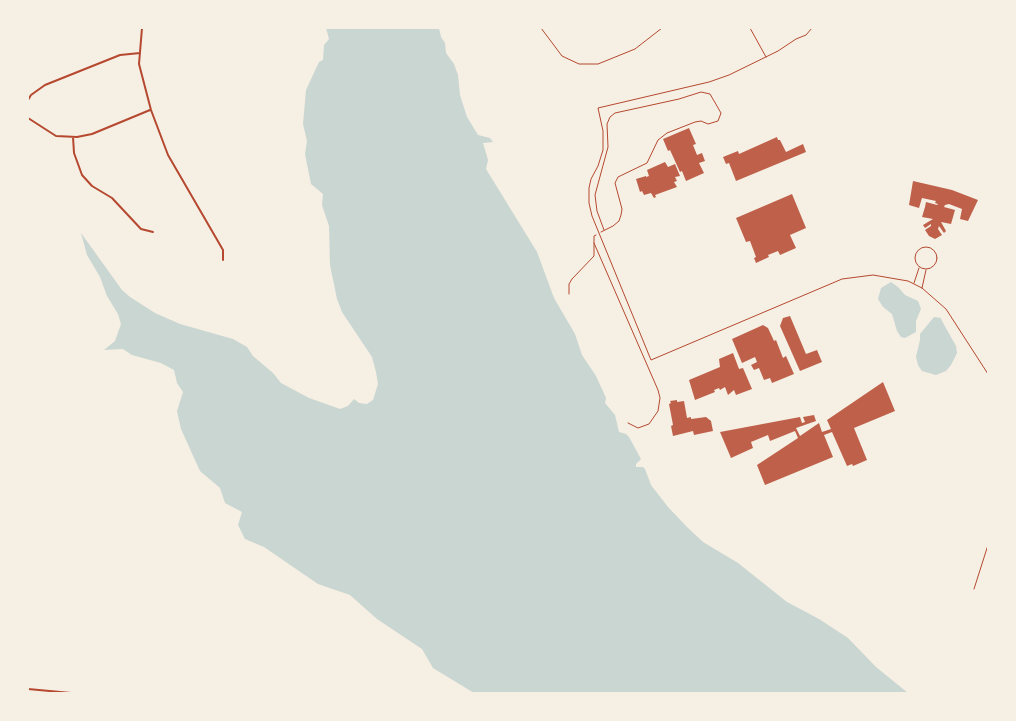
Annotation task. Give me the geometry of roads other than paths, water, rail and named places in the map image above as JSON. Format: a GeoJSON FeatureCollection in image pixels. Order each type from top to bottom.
{"type":"FeatureCollection","features":[{"type":"Feature","properties":{"kind":"street"},"geometry":{"type":"LineString","coordinates":[[142,28],[140,70],[151,110],[168,155],[223,250],[223,260]]}},
{"type":"Feature","properties":{"kind":"street"},"geometry":{"type":"LineString","coordinates":[[28,100],[31,95],[45,85],[120,55],[140,53]]}},
{"type":"Feature","properties":{"kind":"street"},"geometry":{"type":"LineString","coordinates":[[28,118],[56,136],[73,137],[92,134],[151,110]]}},
{"type":"Feature","properties":{"kind":"street"},"geometry":{"type":"LineString","coordinates":[[73,137],[74,152],[82,175],[92,186],[112,198],[141,229],[153,232]]}},
{"type":"Feature","properties":{"kind":"street"},"geometry":{"type":"LineString","coordinates":[[28,689],[82,694]]}},
{"type":"Feature","properties":{"kind":"lane"},"geometry":{"type":"LineString","coordinates":[[541,28],[562,56],[579,64],[598,64],[635,49],[662,28]]}},
{"type":"Feature","properties":{"kind":"lane"},"geometry":{"type":"LineString","coordinates":[[750,28],[766,57]]}},
{"type":"Feature","properties":{"kind":"lane"},"geometry":{"type":"LineString","coordinates":[[812,28],[806,35],[766,57],[709,82],[598,108],[603,131],[603,150],[591,179],[589,203],[599,233],[651,360],[842,279],[873,275],[888,277],[922,288],[946,309],[988,370],[988,374]]}},
{"type":"Feature","properties":{"kind":"lane"},"geometry":{"type":"LineString","coordinates":[[914,284],[919,268],[916,262],[916,254],[922,248],[931,247],[936,254],[937,263],[934,267],[926,270],[919,268]]}},
{"type":"Feature","properties":{"kind":"lane"},"geometry":{"type":"LineString","coordinates":[[922,288],[926,270]]}},
{"type":"Feature","properties":{"kind":"lane"},"geometry":{"type":"LineString","coordinates":[[974,589],[988,545]]}}]}
